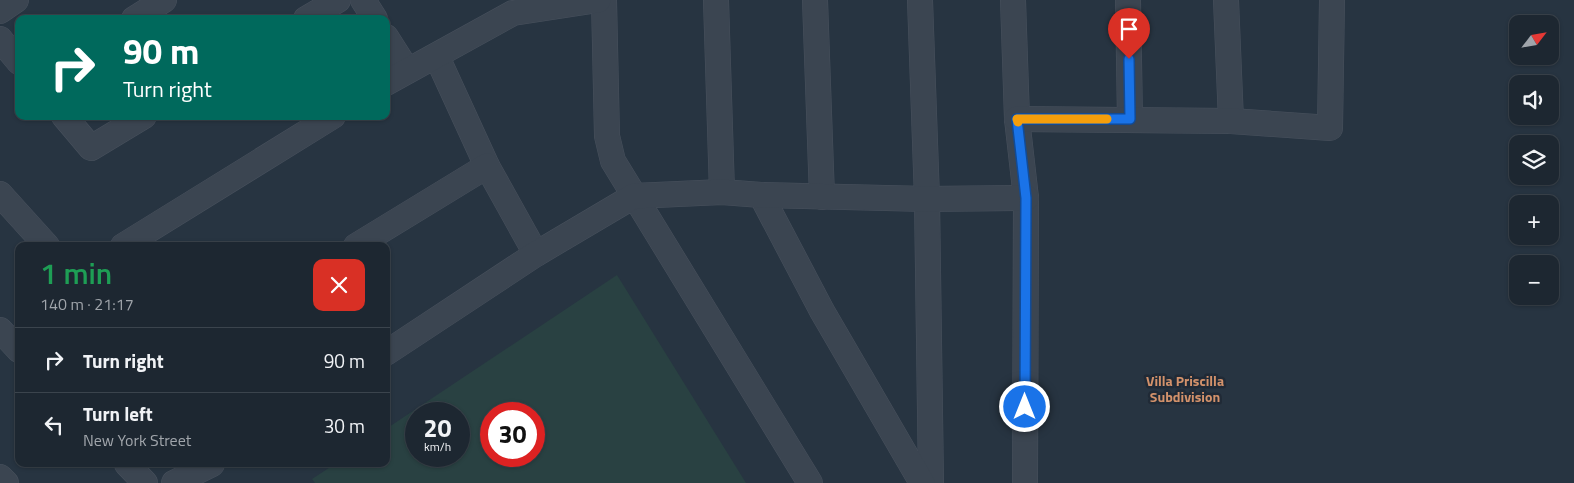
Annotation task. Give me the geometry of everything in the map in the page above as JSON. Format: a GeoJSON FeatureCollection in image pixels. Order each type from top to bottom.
{"type":"FeatureCollection","features":[{"type":"Feature","properties":{"kind":"street"},"geometry":{"type":"LineString","coordinates":[[0,11],[16,0]]}},
{"type":"Feature","properties":{"kind":"street"},"geometry":{"type":"LineString","coordinates":[[140,15],[164,0]]}},
{"type":"Feature","properties":{"kind":"street"},"geometry":{"type":"LineString","coordinates":[[313,15],[338,0]]}},
{"type":"Feature","properties":{"kind":"street"},"geometry":{"type":"LineString","coordinates":[[363,0],[372,15]]}},
{"type":"Feature","properties":{"kind":"street"},"geometry":{"type":"LineString","coordinates":[[390,81],[407,70],[437,57],[513,13],[598,0]]}},
{"type":"Feature","properties":{"kind":"street"},"geometry":{"type":"LineString","coordinates":[[604,0],[607,136],[613,161],[810,483]]}},
{"type":"Feature","properties":{"kind":"street"},"geometry":{"type":"LineString","coordinates":[[716,0],[722,192]]}},
{"type":"Feature","properties":{"kind":"street"},"geometry":{"type":"LineString","coordinates":[[815,0],[822,197]]}},
{"type":"Feature","properties":{"kind":"street"},"geometry":{"type":"LineString","coordinates":[[920,0],[927,199],[931,483]]}},
{"type":"Feature","properties":{"kind":"street"},"geometry":{"type":"LineString","coordinates":[[1013,0],[1017,119],[1026,198],[1024,483]]}},
{"type":"Feature","properties":{"kind":"street"},"geometry":{"type":"LineString","coordinates":[[1128,0],[1130,119]]}},
{"type":"Feature","properties":{"kind":"street"},"geometry":{"type":"LineString","coordinates":[[1226,0],[1231,121]]}},
{"type":"Feature","properties":{"kind":"street"},"geometry":{"type":"LineString","coordinates":[[1017,119],[1231,121],[1330,128],[1332,0]]}},
{"type":"Feature","properties":{"kind":"street"},"geometry":{"type":"LineString","coordinates":[[0,39],[15,57]]}},
{"type":"Feature","properties":{"kind":"street"},"geometry":{"type":"LineString","coordinates":[[390,43],[407,70]]}},
{"type":"Feature","properties":{"kind":"street"},"geometry":{"type":"LineString","coordinates":[[437,57],[487,166],[536,254]]}},
{"type":"Feature","properties":{"kind":"street"},"geometry":{"type":"LineString","coordinates":[[67,120],[91,148],[137,120]]}},
{"type":"Feature","properties":{"kind":"street"},"geometry":{"type":"LineString","coordinates":[[130,242],[327,120]]}},
{"type":"Feature","properties":{"kind":"street"},"geometry":{"type":"LineString","coordinates":[[363,242],[487,166]]}},
{"type":"Feature","properties":{"kind":"street"},"geometry":{"type":"LineString","coordinates":[[390,350],[536,254],[634,196],[722,192],[822,197],[1026,198]]}},
{"type":"Feature","properties":{"kind":"street"},"geometry":{"type":"LineString","coordinates":[[0,194],[43,242]]}},
{"type":"Feature","properties":{"kind":"street"},"geometry":{"type":"LineString","coordinates":[[761,195],[822,311],[922,483]]}},
{"type":"Feature","properties":{"kind":"street"},"geometry":{"type":"LineString","coordinates":[[0,330],[15,346]]}},
{"type":"Feature","properties":{"kind":"street"},"geometry":{"type":"LineString","coordinates":[[130,467],[145,483]]}},
{"type":"Feature","properties":{"kind":"street"},"geometry":{"type":"LineString","coordinates":[[174,483],[206,467]]}},
{"type":"Feature","properties":{"kind":"street"},"geometry":{"type":"LineString","coordinates":[[0,477],[6,483]]}},
{"type":"Feature","properties":{"kind":"green space"},"geometry":{"type":"Polygon","coordinates":[[[617,275],[746,483],[315,483],[312,479],[330,467],[390,467],[390,426],[405,416],[405,467],[470,467],[470,402],[426,402],[617,275]]]}},
{"type":"Feature","properties":{"kind":"slow traffic"},"geometry":{"type":"LineString","coordinates":[[1018,122],[1017,119],[1107,119]]}},
{"type":"Feature","properties":{"kind":"district","name":"Villa Priscilla Subdivision"},"geometry":{"type":"Point","coordinates":[1185,390]}},
{"type":"Feature","properties":{"kind":"route"},"geometry":{"type":"LineString","coordinates":[[1025,407],[1026,198],[1017,119],[1130,119],[1129,59]]}}]}
